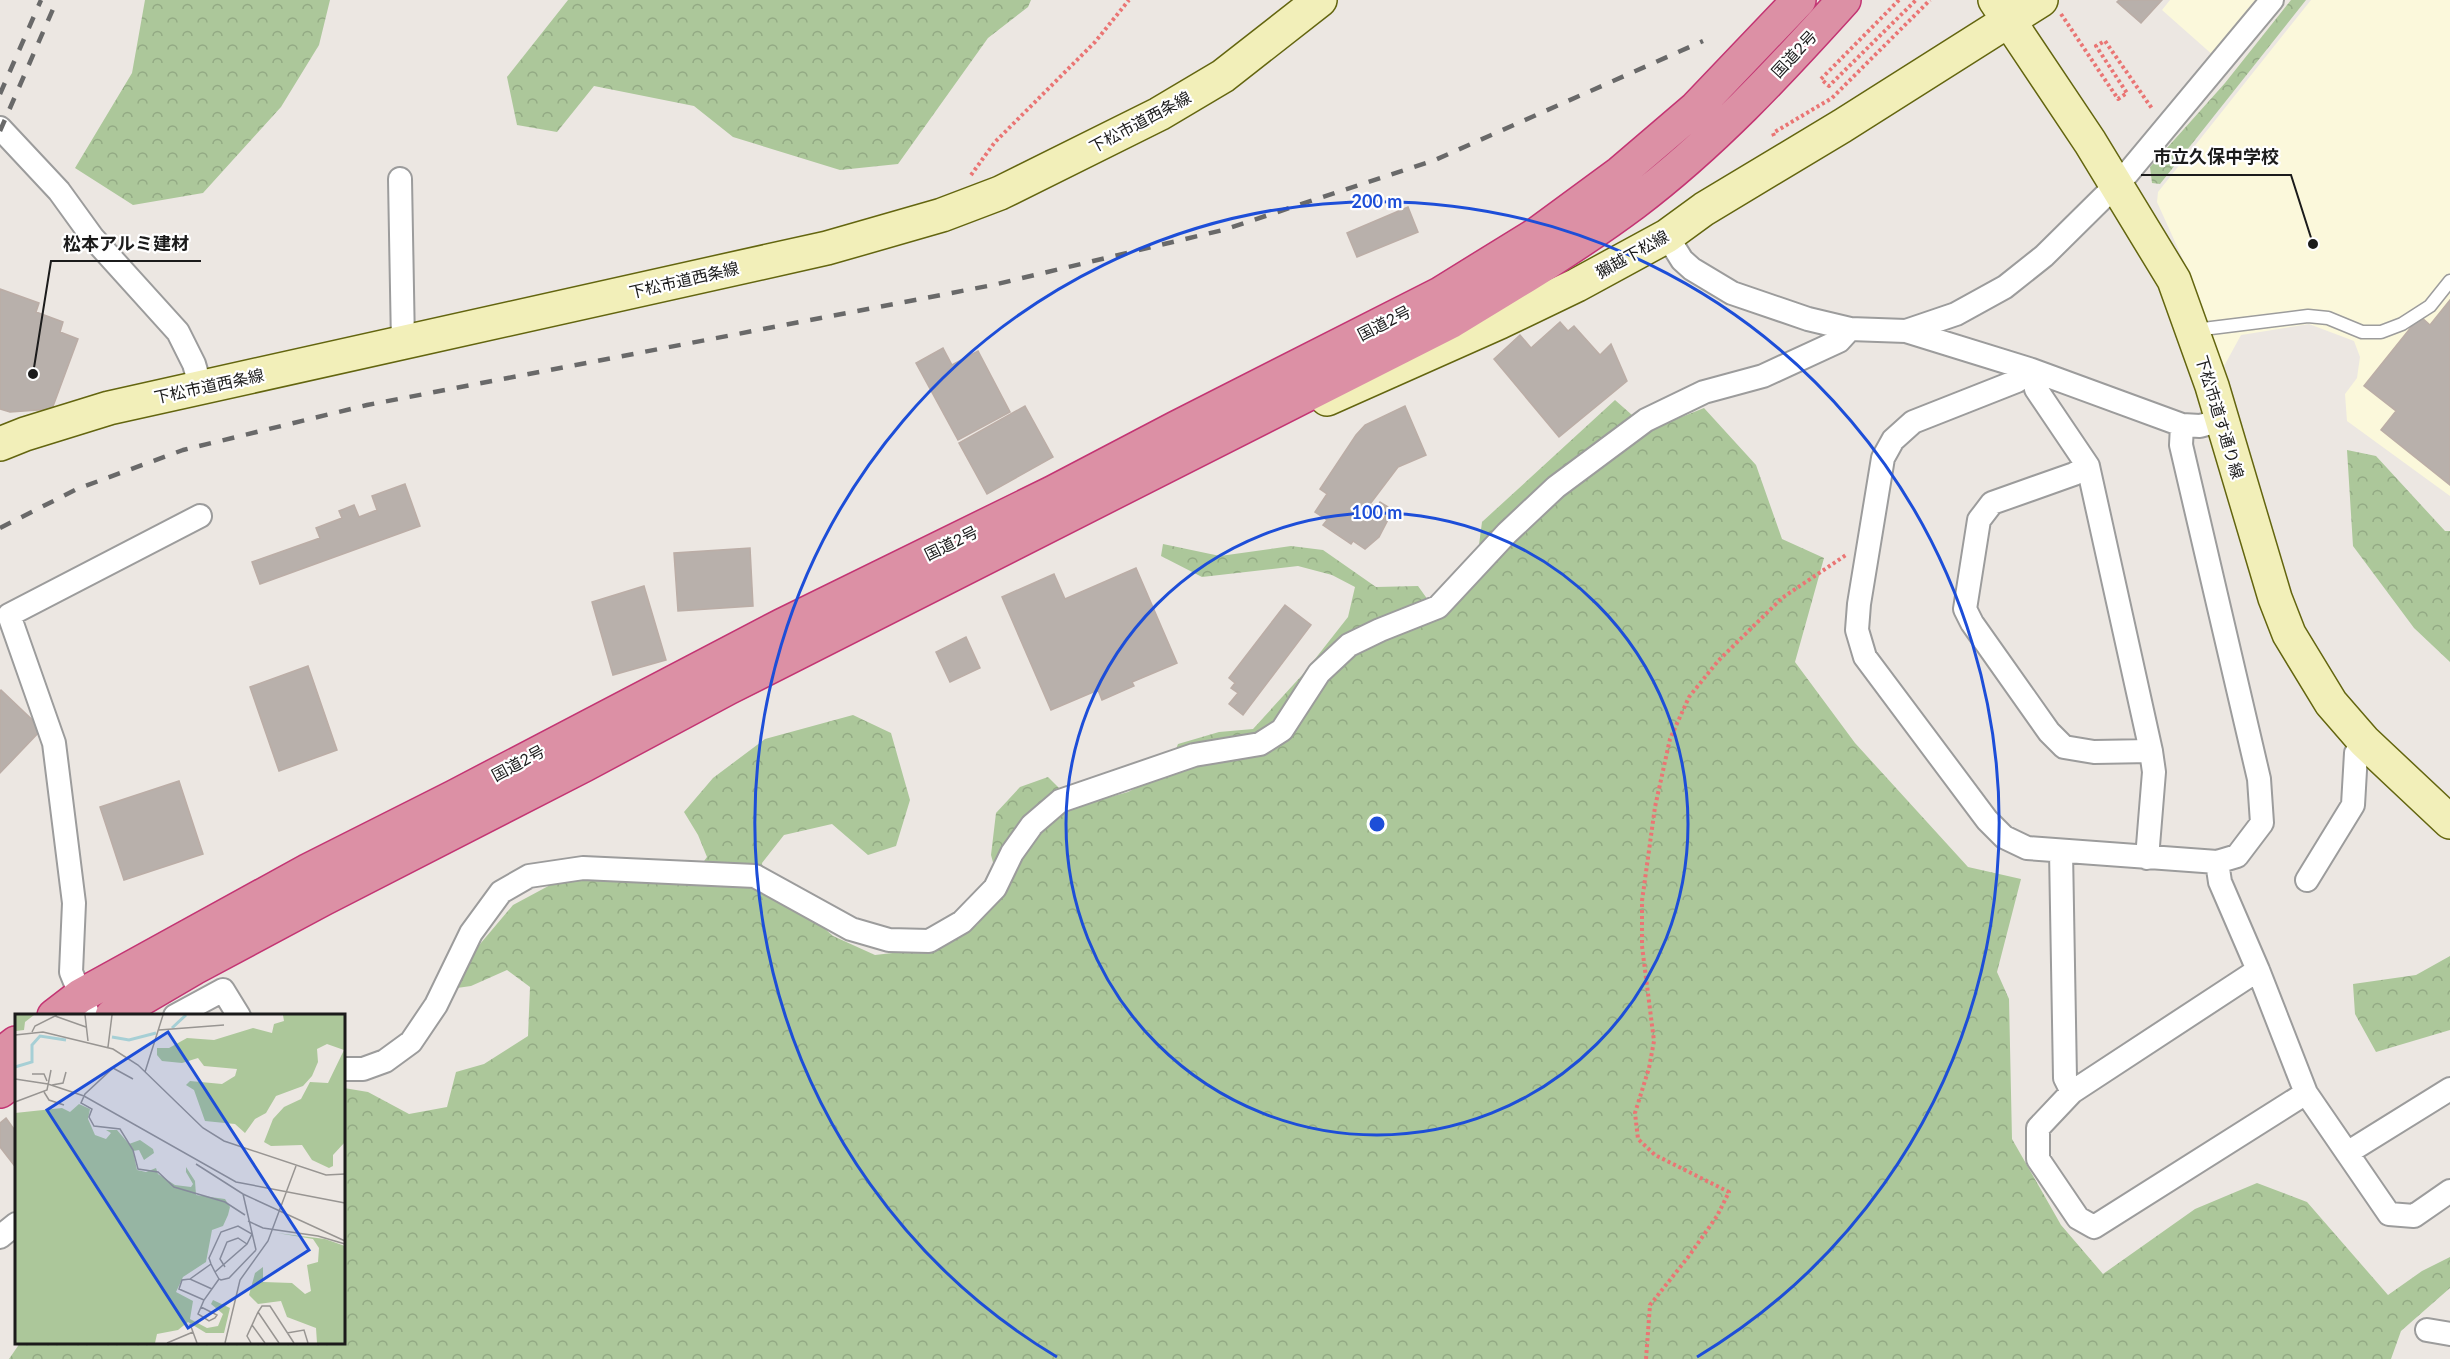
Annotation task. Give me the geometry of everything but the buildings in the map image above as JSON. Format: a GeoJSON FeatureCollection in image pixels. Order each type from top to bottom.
{"type":"FeatureCollection","features":[{"type":"Feature","properties":{"kind":"highway","name":"国道2号"},"geometry":{"type":"LineString","coordinates":[[60,1014],[85,1006],[309,870],[781,626],[1052,493],[1440,294],[1537,234],[1620,173],[1696,108],[1799,0]]}},
{"type":"Feature","properties":{"kind":"highway","name":"国道2号"},"geometry":{"type":"LineString","coordinates":[[115,1014],[283,920],[728,688],[1450,322],[1558,257],[1636,202],[1715,134],[1787,63],[1844,0]]}},
{"type":"Feature","properties":{"kind":"highway"},"geometry":{"type":"LineString","coordinates":[[0,1054],[15,1043]]}},
{"type":"Feature","properties":{"kind":"highway"},"geometry":{"type":"LineString","coordinates":[[0,1091],[15,1080]]}},
{"type":"Feature","properties":{"kind":"street","name":"下松市道西条線"},"geometry":{"type":"LineString","coordinates":[[0,444],[109,408],[827,248],[942,215],[1000,193],[1159,114],[1223,76],[1320,0]]}},
{"type":"Feature","properties":{"kind":"street"},"geometry":{"type":"LineString","coordinates":[[1906,331],[1956,314],[2005,287],[2044,256],[2116,185],[2169,126],[2272,0]]}},
{"type":"Feature","properties":{"kind":"street","name":"獺越下松線"},"geometry":{"type":"LineString","coordinates":[[1193,453],[1378,378],[1577,285],[1667,236],[1704,209],[1842,126],[2002,10],[2048,3]]}},
{"type":"Feature","properties":{"kind":"street","name":"下松市道す通り線"},"geometry":{"type":"LineString","coordinates":[[2002,10],[2116,185],[2174,280],[2194,330],[2275,598],[2289,634],[2331,703],[2364,741],[2450,822]]}},
{"type":"Feature","properties":{"kind":"street"},"geometry":{"type":"LineString","coordinates":[[0,128],[59,191],[93,238],[150,298],[178,332],[194,364],[201,388]]}},
{"type":"Feature","properties":{"kind":"street"},"geometry":{"type":"LineString","coordinates":[[400,179],[403,344]]}},
{"type":"Feature","properties":{"kind":"street"},"geometry":{"type":"LineString","coordinates":[[1667,236],[1682,260],[1692,269],[1732,293],[1808,319],[1850,329],[1906,331],[2032,370],[2182,425],[2200,426],[2222,420]]}},
{"type":"Feature","properties":{"kind":"street"},"geometry":{"type":"LineString","coordinates":[[345,1070],[363,1069],[385,1061],[411,1042],[436,1005],[471,933],[501,892],[529,876],[583,868],[755,876],[851,929],[889,940],[929,941],[962,922],[995,888],[1012,853],[1032,825],[1060,801],[1194,755],[1260,744],[1282,730],[1319,673],[1349,645],[1438,607],[1507,533],[1556,487],[1646,420],[1704,392],[1763,376],[1839,341],[1850,329]]}},
{"type":"Feature","properties":{"kind":"street"},"geometry":{"type":"LineString","coordinates":[[2032,370],[2036,389],[2088,466],[2151,751],[2154,772],[2147,858]]}},
{"type":"Feature","properties":{"kind":"street"},"geometry":{"type":"LineString","coordinates":[[2032,370],[2017,381],[1913,422],[1893,440],[1883,458],[1859,604],[1857,630],[1865,657],[1987,820],[2004,837],[2027,848],[2217,862],[2237,856],[2262,823],[2259,779],[2181,445],[2182,425]]}},
{"type":"Feature","properties":{"kind":"street"},"geometry":{"type":"LineString","coordinates":[[2088,466],[2074,474],[1992,503],[1978,520],[1965,609],[1971,623],[2049,732],[2064,747],[2094,752],[2151,751]]}},
{"type":"Feature","properties":{"kind":"street"},"geometry":{"type":"LineString","coordinates":[[85,1006],[71,972],[74,903],[54,743],[9,615],[200,516]]}},
{"type":"Feature","properties":{"kind":"street"},"geometry":{"type":"LineString","coordinates":[[2307,880],[2353,805],[2356,753],[2364,741]]}},
{"type":"Feature","properties":{"kind":"street"},"geometry":{"type":"LineString","coordinates":[[2061,851],[2065,1078],[2072,1092]]}},
{"type":"Feature","properties":{"kind":"street"},"geometry":{"type":"LineString","coordinates":[[2217,862],[2220,882],[2259,970],[2306,1093],[2389,1214],[2414,1216],[2450,1191]]}},
{"type":"Feature","properties":{"kind":"street"},"geometry":{"type":"LineString","coordinates":[[2259,970],[2072,1092],[2038,1128],[2038,1159],[2078,1218],[2094,1227],[2306,1093]]}},
{"type":"Feature","properties":{"kind":"street"},"geometry":{"type":"LineString","coordinates":[[179,1014],[223,990],[238,1014]]}},
{"type":"Feature","properties":{"kind":"street"},"geometry":{"type":"LineString","coordinates":[[2346,1153],[2450,1089]]}},
{"type":"Feature","properties":{"kind":"street"},"geometry":{"type":"LineString","coordinates":[[0,1237],[15,1225]]}},
{"type":"Feature","properties":{"kind":"street"},"geometry":{"type":"LineString","coordinates":[[2427,1330],[2450,1334]]}},
{"type":"Feature","properties":{"kind":"lane"},"geometry":{"type":"LineString","coordinates":[[2194,330],[2308,316],[2328,318],[2362,332],[2381,332],[2402,324],[2430,306],[2450,281]]}},
{"type":"Feature","properties":{"kind":"path"},"geometry":{"type":"LineString","coordinates":[[969,179],[995,142],[1095,42],[1130,0]]}},
{"type":"Feature","properties":{"kind":"path"},"geometry":{"type":"LineString","coordinates":[[1899,0],[1821,79],[1829,86],[1916,0]]}},
{"type":"Feature","properties":{"kind":"path"},"geometry":{"type":"LineString","coordinates":[[1773,134],[1832,98],[1930,0]]}},
{"type":"Feature","properties":{"kind":"path"},"geometry":{"type":"LineString","coordinates":[[2048,3],[2066,20],[2118,99],[2127,93],[2096,46],[2105,41],[2158,118]]}},
{"type":"Feature","properties":{"kind":"path"},"geometry":{"type":"LineString","coordinates":[[1646,1359],[1650,1305],[1689,1257],[1729,1192],[1654,1155],[1638,1139],[1635,1113],[1649,1068],[1654,1041],[1642,946],[1642,901],[1655,807],[1670,739],[1689,697],[1734,645],[1782,598],[1823,569],[1870,541]]}},
{"type":"Feature","properties":{"kind":"shaded area"},"geometry":{"type":"Polygon","coordinates":[[[2170,0],[2259,0],[2214,56],[2162,10],[2170,0]]]}},
{"type":"Feature","properties":{"kind":"shaded area"},"geometry":{"type":"Polygon","coordinates":[[[2311,0],[2450,0],[2450,496],[2347,421],[2345,394],[2357,378],[2360,357],[2354,341],[2309,324],[2241,335],[2223,368],[2195,286],[2157,202],[2158,192],[2311,0]]]}},
{"type":"Feature","properties":{"kind":"green space"},"geometry":{"type":"Polygon","coordinates":[[[145,0],[330,0],[319,45],[281,107],[203,193],[133,205],[75,168],[132,73],[145,0]]]}},
{"type":"Feature","properties":{"kind":"green space"},"geometry":{"type":"Polygon","coordinates":[[[568,0],[1031,0],[1028,7],[988,38],[898,164],[840,170],[733,137],[694,106],[594,86],[557,132],[517,125],[507,77],[568,0]]]}},
{"type":"Feature","properties":{"kind":"green space"},"geometry":{"type":"Polygon","coordinates":[[[2291,0],[2306,0],[2160,184],[2152,183],[2150,167],[2225,83],[2291,0]]]}},
{"type":"Feature","properties":{"kind":"green space"},"geometry":{"type":"Polygon","coordinates":[[[1615,400],[1649,430],[1704,408],[1756,465],[1782,539],[1824,558],[1795,662],[1855,743],[1968,867],[2021,879],[1997,972],[2009,999],[2012,1139],[2061,1225],[2103,1274],[2195,1209],[2257,1183],[2307,1202],[2388,1295],[2422,1271],[2450,1257],[2450,1288],[2401,1331],[2391,1359],[9,1359],[19,1344],[345,1344],[345,1088],[368,1092],[409,1114],[447,1107],[456,1072],[484,1064],[528,1036],[530,987],[507,970],[471,986],[457,988],[475,950],[513,905],[554,883],[626,876],[690,880],[707,857],[698,835],[684,812],[713,778],[765,739],[853,715],[891,733],[910,800],[896,846],[868,855],[832,824],[784,835],[762,863],[765,890],[804,910],[833,936],[875,955],[936,948],[977,925],[1001,892],[991,855],[996,813],[1020,787],[1048,777],[1077,806],[1128,792],[1167,772],[1178,744],[1219,732],[1253,729],[1304,673],[1348,617],[1355,587],[1332,575],[1298,566],[1202,577],[1161,556],[1163,544],[1220,556],[1291,546],[1323,550],[1376,587],[1418,586],[1438,614],[1475,575],[1482,522],[1615,400]]]}},
{"type":"Feature","properties":{"kind":"green space"},"geometry":{"type":"Polygon","coordinates":[[[2347,450],[2376,456],[2445,531],[2450,531],[2450,662],[2414,628],[2353,546],[2347,450]]]}},
{"type":"Feature","properties":{"kind":"green space"},"geometry":{"type":"Polygon","coordinates":[[[2450,956],[2450,1030],[2376,1052],[2355,1014],[2353,984],[2416,975],[2450,956]]]}},
{"type":"Feature","properties":{"kind":"railway"},"geometry":{"type":"LineString","coordinates":[[0,94],[41,0]]}},
{"type":"Feature","properties":{"kind":"railway"},"geometry":{"type":"LineString","coordinates":[[0,131],[57,0]]}},
{"type":"Feature","properties":{"kind":"railway"},"geometry":{"type":"LineString","coordinates":[[0,528],[77,489],[183,450],[367,405],[993,285],[1223,230],[1435,160],[1703,41]]}},
{"type":"Feature","properties":{"kind":"place","name":"市立久保中学校"},"geometry":{"type":"Point","coordinates":[2313,244]}},
{"type":"Feature","properties":{"kind":"place","name":"松本アルミ建材"},"geometry":{"type":"Point","coordinates":[33,374]}}]}
